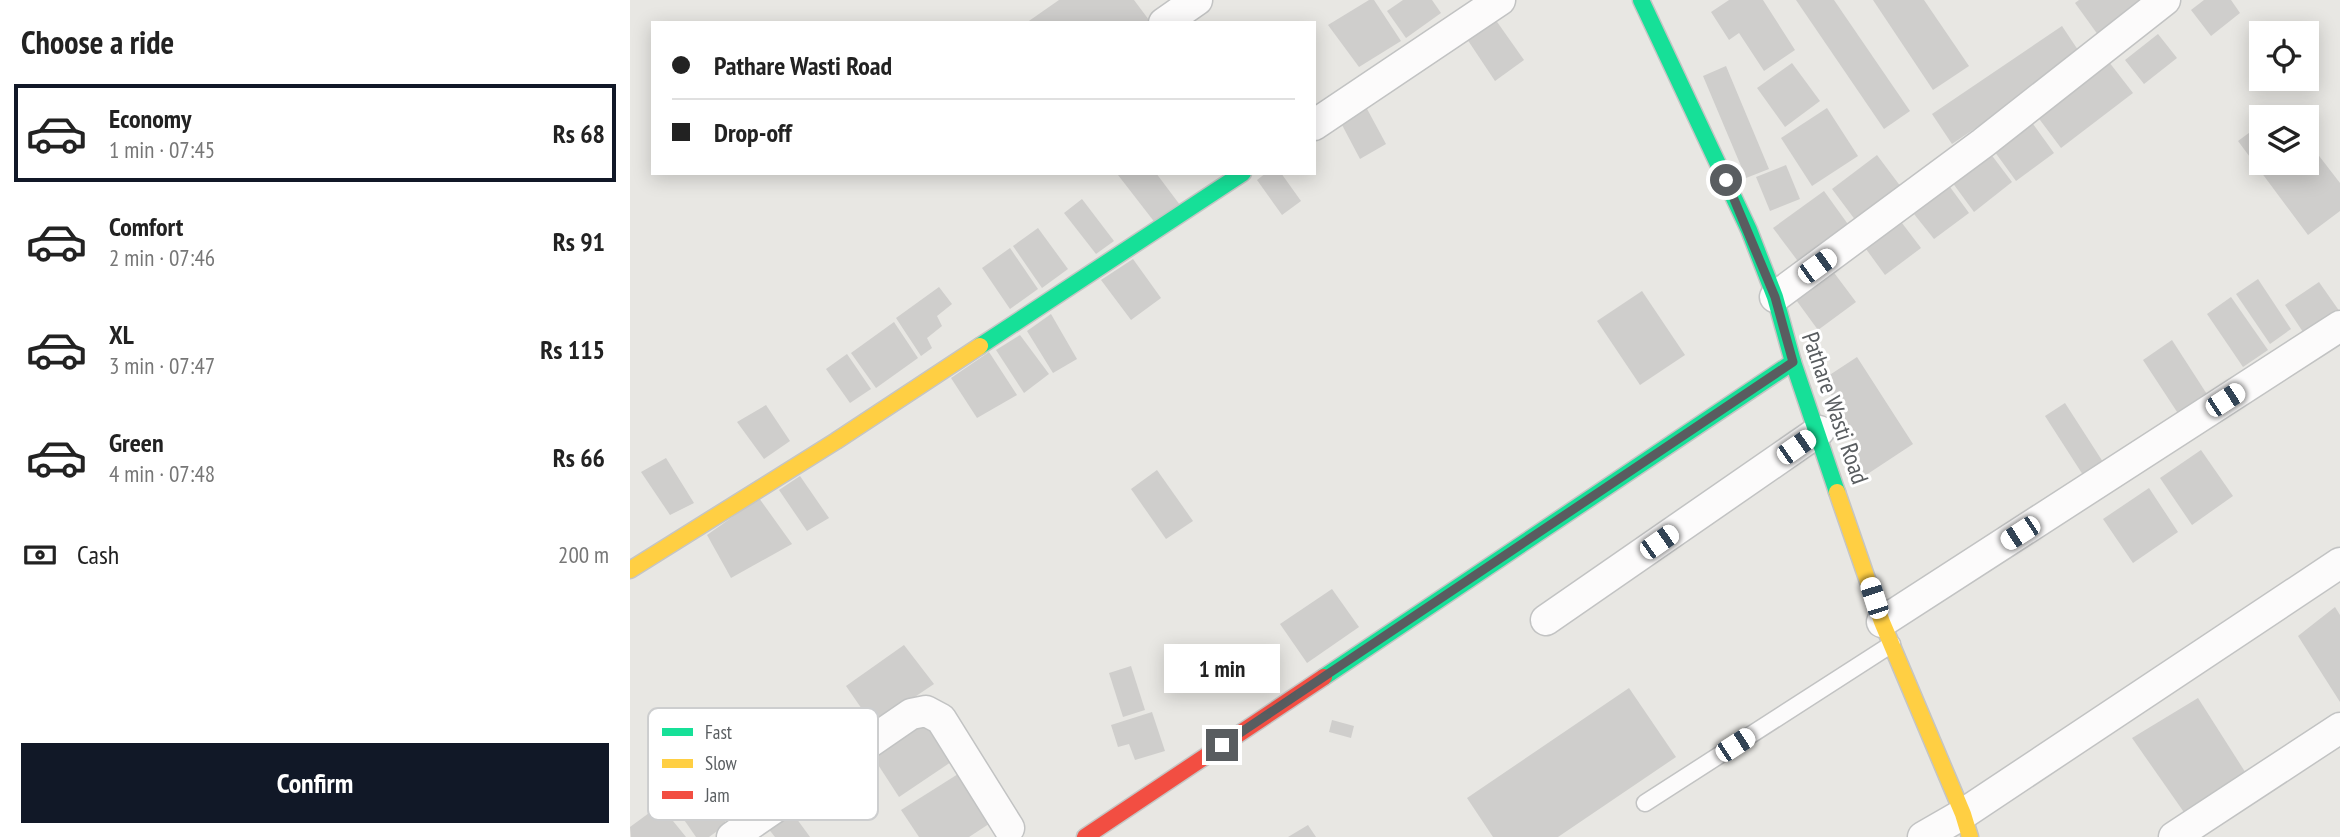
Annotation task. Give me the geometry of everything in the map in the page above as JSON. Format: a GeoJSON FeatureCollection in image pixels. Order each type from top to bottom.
{"type":"FeatureCollection","features":[{"type":"Feature","properties":{"kind":"street"},"geometry":{"type":"LineString","coordinates":[[1167,21],[1197,0]]}},
{"type":"Feature","properties":{"kind":"street"},"geometry":{"type":"LineString","coordinates":[[1316,124],[1500,0]]}},
{"type":"Feature","properties":{"kind":"street","name":"Pathare Wasti Road"},"geometry":{"type":"LineString","coordinates":[[1641,0],[1749,230],[1775,297],[1793,362],[1887,633],[1967,826]]}},
{"type":"Feature","properties":{"kind":"street"},"geometry":{"type":"LineString","coordinates":[[1775,297],[1983,143],[2165,0]]}},
{"type":"Feature","properties":{"kind":"street"},"geometry":{"type":"LineString","coordinates":[[630,569],[848,434],[1240,175]]}},
{"type":"Feature","properties":{"kind":"street"},"geometry":{"type":"LineString","coordinates":[[1887,633],[2340,326]]}},
{"type":"Feature","properties":{"kind":"street"},"geometry":{"type":"LineString","coordinates":[[1085,837],[1793,362]]}},
{"type":"Feature","properties":{"kind":"street"},"geometry":{"type":"LineString","coordinates":[[1546,620],[1819,432]]}},
{"type":"Feature","properties":{"kind":"street"},"geometry":{"type":"LineString","coordinates":[[1923,837],[1967,826],[2340,563]]}},
{"type":"Feature","properties":{"kind":"street"},"geometry":{"type":"LineString","coordinates":[[878,737],[911,714],[926,712],[941,719],[1008,834]]}},
{"type":"Feature","properties":{"kind":"street"},"geometry":{"type":"LineString","coordinates":[[2174,837],[2340,728]]}},
{"type":"Feature","properties":{"kind":"street"},"geometry":{"type":"LineString","coordinates":[[732,837],[757,820]]}},
{"type":"Feature","properties":{"kind":"lane"},"geometry":{"type":"LineString","coordinates":[[1645,803],[1887,633]]}},
{"type":"Feature","properties":{"kind":"building"},"geometry":{"type":"Polygon","coordinates":[[[1059,0],[1134,0],[1149,20],[1148,21],[1029,21],[1059,0]]]}},
{"type":"Feature","properties":{"kind":"building"},"geometry":{"type":"Polygon","coordinates":[[[1369,0],[1374,0],[1401,41],[1359,67],[1328,25],[1369,0]]]}},
{"type":"Feature","properties":{"kind":"building"},"geometry":{"type":"Polygon","coordinates":[[[1403,0],[1432,0],[1441,13],[1406,38],[1387,11],[1403,0]]]}},
{"type":"Feature","properties":{"kind":"building"},"geometry":{"type":"Polygon","coordinates":[[[1729,0],[1763,0],[1795,50],[1764,71],[1739,33],[1729,40],[1711,12],[1729,0]]]}},
{"type":"Feature","properties":{"kind":"building"},"geometry":{"type":"Polygon","coordinates":[[[1796,0],[1834,0],[1910,111],[1884,129],[1796,0]]]}},
{"type":"Feature","properties":{"kind":"building"},"geometry":{"type":"Polygon","coordinates":[[[1873,0],[1924,0],[1969,66],[1933,90],[1873,0]]]}},
{"type":"Feature","properties":{"kind":"building"},"geometry":{"type":"Polygon","coordinates":[[[2079,0],[2152,0],[2101,39],[2075,3],[2079,0]]]}},
{"type":"Feature","properties":{"kind":"building"},"geometry":{"type":"Polygon","coordinates":[[[2204,0],[2231,0],[2240,13],[2211,36],[2191,10],[2204,0]]]}},
{"type":"Feature","properties":{"kind":"building"},"geometry":{"type":"Polygon","coordinates":[[[1495,19],[1524,60],[1495,81],[1467,39],[1495,19]]]}},
{"type":"Feature","properties":{"kind":"building"},"geometry":{"type":"Polygon","coordinates":[[[2062,26],[2082,56],[1952,144],[1932,114],[2062,26]]]}},
{"type":"Feature","properties":{"kind":"building"},"geometry":{"type":"Polygon","coordinates":[[[2158,34],[2177,58],[2144,84],[2125,60],[2158,34]]]}},
{"type":"Feature","properties":{"kind":"building"},"geometry":{"type":"Polygon","coordinates":[[[2109,62],[2133,93],[2061,148],[2037,116],[2109,62]]]}},
{"type":"Feature","properties":{"kind":"building"},"geometry":{"type":"Polygon","coordinates":[[[1792,63],[1820,101],[1785,127],[1757,88],[1792,63]]]}},
{"type":"Feature","properties":{"kind":"building"},"geometry":{"type":"Polygon","coordinates":[[[1726,66],[1769,169],[1746,178],[1703,76],[1726,66]]]}},
{"type":"Feature","properties":{"kind":"building"},"geometry":{"type":"Polygon","coordinates":[[[1366,107],[1386,144],[1360,159],[1341,123],[1366,107]]]}},
{"type":"Feature","properties":{"kind":"building"},"geometry":{"type":"Polygon","coordinates":[[[1827,108],[1858,156],[1812,186],[1781,138],[1827,108]]]}},
{"type":"Feature","properties":{"kind":"building"},"geometry":{"type":"Polygon","coordinates":[[[2031,121],[2054,153],[2016,181],[1992,148],[2031,121]]]}},
{"type":"Feature","properties":{"kind":"building"},"geometry":{"type":"Polygon","coordinates":[[[2249,133],[2249,156],[2238,141],[2249,133]]]}},
{"type":"Feature","properties":{"kind":"building"},"geometry":{"type":"Polygon","coordinates":[[[1990,153],[2012,182],[1974,212],[1952,182],[1990,153]]]}},
{"type":"Feature","properties":{"kind":"building"},"geometry":{"type":"Polygon","coordinates":[[[1877,155],[1901,187],[1856,221],[1832,189],[1877,155]]]}},
{"type":"Feature","properties":{"kind":"building"},"geometry":{"type":"Polygon","coordinates":[[[2319,156],[2340,183],[2340,211],[2308,235],[2263,175],[2319,175],[2319,156]]]}},
{"type":"Feature","properties":{"kind":"building"},"geometry":{"type":"Polygon","coordinates":[[[1786,165],[1800,199],[1770,211],[1756,177],[1786,165]]]}},
{"type":"Feature","properties":{"kind":"building"},"geometry":{"type":"Polygon","coordinates":[[[1118,175],[1158,175],[1180,205],[1156,224],[1118,175]]]}},
{"type":"Feature","properties":{"kind":"building"},"geometry":{"type":"Polygon","coordinates":[[[1263,175],[1282,175],[1301,201],[1282,215],[1257,180],[1263,175]]]}},
{"type":"Feature","properties":{"kind":"building"},"geometry":{"type":"Polygon","coordinates":[[[1950,187],[1969,213],[1934,239],[1914,214],[1950,187]]]}},
{"type":"Feature","properties":{"kind":"building"},"geometry":{"type":"Polygon","coordinates":[[[1824,191],[1850,227],[1800,264],[1773,228],[1824,191]]]}},
{"type":"Feature","properties":{"kind":"building"},"geometry":{"type":"Polygon","coordinates":[[[1082,199],[1114,241],[1096,254],[1064,213],[1082,199]]]}},
{"type":"Feature","properties":{"kind":"building"},"geometry":{"type":"Polygon","coordinates":[[[1902,223],[1921,248],[1885,275],[1866,249],[1902,223]]]}},
{"type":"Feature","properties":{"kind":"building"},"geometry":{"type":"Polygon","coordinates":[[[1038,228],[1068,269],[1042,288],[1013,246],[1038,228]]]}},
{"type":"Feature","properties":{"kind":"building"},"geometry":{"type":"Polygon","coordinates":[[[1010,248],[1038,289],[1010,309],[982,268],[1010,248]]]}},
{"type":"Feature","properties":{"kind":"building"},"geometry":{"type":"Polygon","coordinates":[[[1133,259],[1161,298],[1131,320],[1101,280],[1133,259]]]}},
{"type":"Feature","properties":{"kind":"building"},"geometry":{"type":"Polygon","coordinates":[[[1829,266],[1856,302],[1818,330],[1791,293],[1829,266]]]}},
{"type":"Feature","properties":{"kind":"building"},"geometry":{"type":"Polygon","coordinates":[[[2258,279],[2291,329],[2270,344],[2236,294],[2258,279]]]}},
{"type":"Feature","properties":{"kind":"building"},"geometry":{"type":"Polygon","coordinates":[[[2319,282],[2340,312],[2307,338],[2285,305],[2319,282]]]}},
{"type":"Feature","properties":{"kind":"building"},"geometry":{"type":"Polygon","coordinates":[[[939,287],[952,304],[937,316],[942,326],[927,338],[932,348],[921,356],[896,318],[939,287]]]}},
{"type":"Feature","properties":{"kind":"building"},"geometry":{"type":"Polygon","coordinates":[[[1642,291],[1685,355],[1640,385],[1597,321],[1642,291]]]}},
{"type":"Feature","properties":{"kind":"building"},"geometry":{"type":"Polygon","coordinates":[[[2231,297],[2268,350],[2243,367],[2207,314],[2231,297]]]}},
{"type":"Feature","properties":{"kind":"building"},"geometry":{"type":"Polygon","coordinates":[[[1051,314],[1077,359],[1053,373],[1027,331],[1051,314]]]}},
{"type":"Feature","properties":{"kind":"building"},"geometry":{"type":"Polygon","coordinates":[[[894,322],[918,358],[876,388],[851,353],[894,322]]]}},
{"type":"Feature","properties":{"kind":"building"},"geometry":{"type":"Polygon","coordinates":[[[1020,335],[1049,374],[1024,393],[996,350],[1020,335]]]}},
{"type":"Feature","properties":{"kind":"building"},"geometry":{"type":"Polygon","coordinates":[[[2172,340],[2212,402],[2183,421],[2143,360],[2172,340]]]}},
{"type":"Feature","properties":{"kind":"building"},"geometry":{"type":"Polygon","coordinates":[[[989,352],[1017,395],[977,418],[951,378],[989,352]]]}},
{"type":"Feature","properties":{"kind":"building"},"geometry":{"type":"Polygon","coordinates":[[[847,354],[871,389],[850,403],[826,369],[847,354]]]}},
{"type":"Feature","properties":{"kind":"building"},"geometry":{"type":"Polygon","coordinates":[[[1857,357],[1913,444],[1863,477],[1848,453],[1857,447],[1839,420],[1845,417],[1829,391],[1832,389],[1825,378],[1857,357]]]}},
{"type":"Feature","properties":{"kind":"building"},"geometry":{"type":"Polygon","coordinates":[[[2065,403],[2103,462],[2083,475],[2045,416],[2065,403]]]}},
{"type":"Feature","properties":{"kind":"building"},"geometry":{"type":"Polygon","coordinates":[[[766,405],[790,441],[764,459],[737,422],[766,405]]]}},
{"type":"Feature","properties":{"kind":"building"},"geometry":{"type":"Polygon","coordinates":[[[2201,450],[2233,496],[2192,525],[2160,478],[2201,450]]]}},
{"type":"Feature","properties":{"kind":"building"},"geometry":{"type":"Polygon","coordinates":[[[666,458],[694,503],[670,515],[641,472],[666,458]]]}},
{"type":"Feature","properties":{"kind":"building"},"geometry":{"type":"Polygon","coordinates":[[[1157,470],[1193,521],[1166,539],[1131,489],[1157,470]]]}},
{"type":"Feature","properties":{"kind":"building"},"geometry":{"type":"Polygon","coordinates":[[[800,476],[829,518],[807,531],[779,490],[800,476]]]}},
{"type":"Feature","properties":{"kind":"building"},"geometry":{"type":"Polygon","coordinates":[[[2149,488],[2178,532],[2133,563],[2103,519],[2149,488]]]}},
{"type":"Feature","properties":{"kind":"building"},"geometry":{"type":"Polygon","coordinates":[[[759,498],[792,544],[731,578],[707,535],[759,498]]]}},
{"type":"Feature","properties":{"kind":"building"},"geometry":{"type":"Polygon","coordinates":[[[1332,589],[1359,627],[1307,663],[1280,624],[1332,589]]]}},
{"type":"Feature","properties":{"kind":"building"},"geometry":{"type":"Polygon","coordinates":[[[2335,607],[2340,615],[2340,702],[2298,636],[2335,607]]]}},
{"type":"Feature","properties":{"kind":"building"},"geometry":{"type":"Polygon","coordinates":[[[904,645],[934,684],[878,722],[878,708],[861,708],[846,686],[904,645]]]}},
{"type":"Feature","properties":{"kind":"building"},"geometry":{"type":"Polygon","coordinates":[[[1131,666],[1145,710],[1123,717],[1109,673],[1131,666]]]}},
{"type":"Feature","properties":{"kind":"building"},"geometry":{"type":"Polygon","coordinates":[[[1629,688],[1676,757],[1558,837],[1493,837],[1467,798],[1629,688]]]}},
{"type":"Feature","properties":{"kind":"building"},"geometry":{"type":"Polygon","coordinates":[[[2198,698],[2249,778],[2188,818],[2132,738],[2198,698]]]}},
{"type":"Feature","properties":{"kind":"building"},"geometry":{"type":"Polygon","coordinates":[[[1152,712],[1165,751],[1135,760],[1129,744],[1118,747],[1111,725],[1152,712]]]}},
{"type":"Feature","properties":{"kind":"building"},"geometry":{"type":"Polygon","coordinates":[[[923,719],[951,762],[899,797],[878,765],[878,753],[923,719]]]}},
{"type":"Feature","properties":{"kind":"building"},"geometry":{"type":"Polygon","coordinates":[[[1332,720],[1354,726],[1351,738],[1329,732],[1332,720]]]}},
{"type":"Feature","properties":{"kind":"building"},"geometry":{"type":"Polygon","coordinates":[[[966,769],[998,818],[969,837],[919,837],[901,810],[966,769]]]}},
{"type":"Feature","properties":{"kind":"building"},"geometry":{"type":"Polygon","coordinates":[[[648,814],[648,820],[672,820],[686,837],[631,837],[630,827],[648,814]]]}},
{"type":"Feature","properties":{"kind":"building"},"geometry":{"type":"Polygon","coordinates":[[[684,820],[724,820],[727,824],[709,837],[696,837],[684,820]]]}},
{"type":"Feature","properties":{"kind":"building"},"geometry":{"type":"Polygon","coordinates":[[[778,820],[798,820],[810,837],[775,837],[767,827],[778,820]]]}},
{"type":"Feature","properties":{"kind":"building"},"geometry":{"type":"Polygon","coordinates":[[[1308,825],[1316,837],[1288,837],[1308,825]]]}},
{"type":"Feature","properties":{"kind":"traffic: fast"},"geometry":{"type":"LineString","coordinates":[[1641,0],[1749,230],[1775,297],[1793,362],[1837,492]]}},
{"type":"Feature","properties":{"kind":"traffic: fast"},"geometry":{"type":"LineString","coordinates":[[980,346],[1240,175]]}},
{"type":"Feature","properties":{"kind":"traffic: fast"},"geometry":{"type":"LineString","coordinates":[[1324,677],[1793,362]]}},
{"type":"Feature","properties":{"kind":"traffic: slow"},"geometry":{"type":"LineString","coordinates":[[630,570],[836,441],[980,346]]}},
{"type":"Feature","properties":{"kind":"traffic: slow"},"geometry":{"type":"LineString","coordinates":[[1837,492],[1882,622],[1963,814],[1970,837]]}},
{"type":"Feature","properties":{"kind":"traffic: jam"},"geometry":{"type":"LineString","coordinates":[[1085,837],[1324,677]]}},
{"type":"Feature","properties":{"kind":"route"},"geometry":{"type":"LineString","coordinates":[[1222,745],[1793,362],[1775,297],[1726,180]]}}]}
